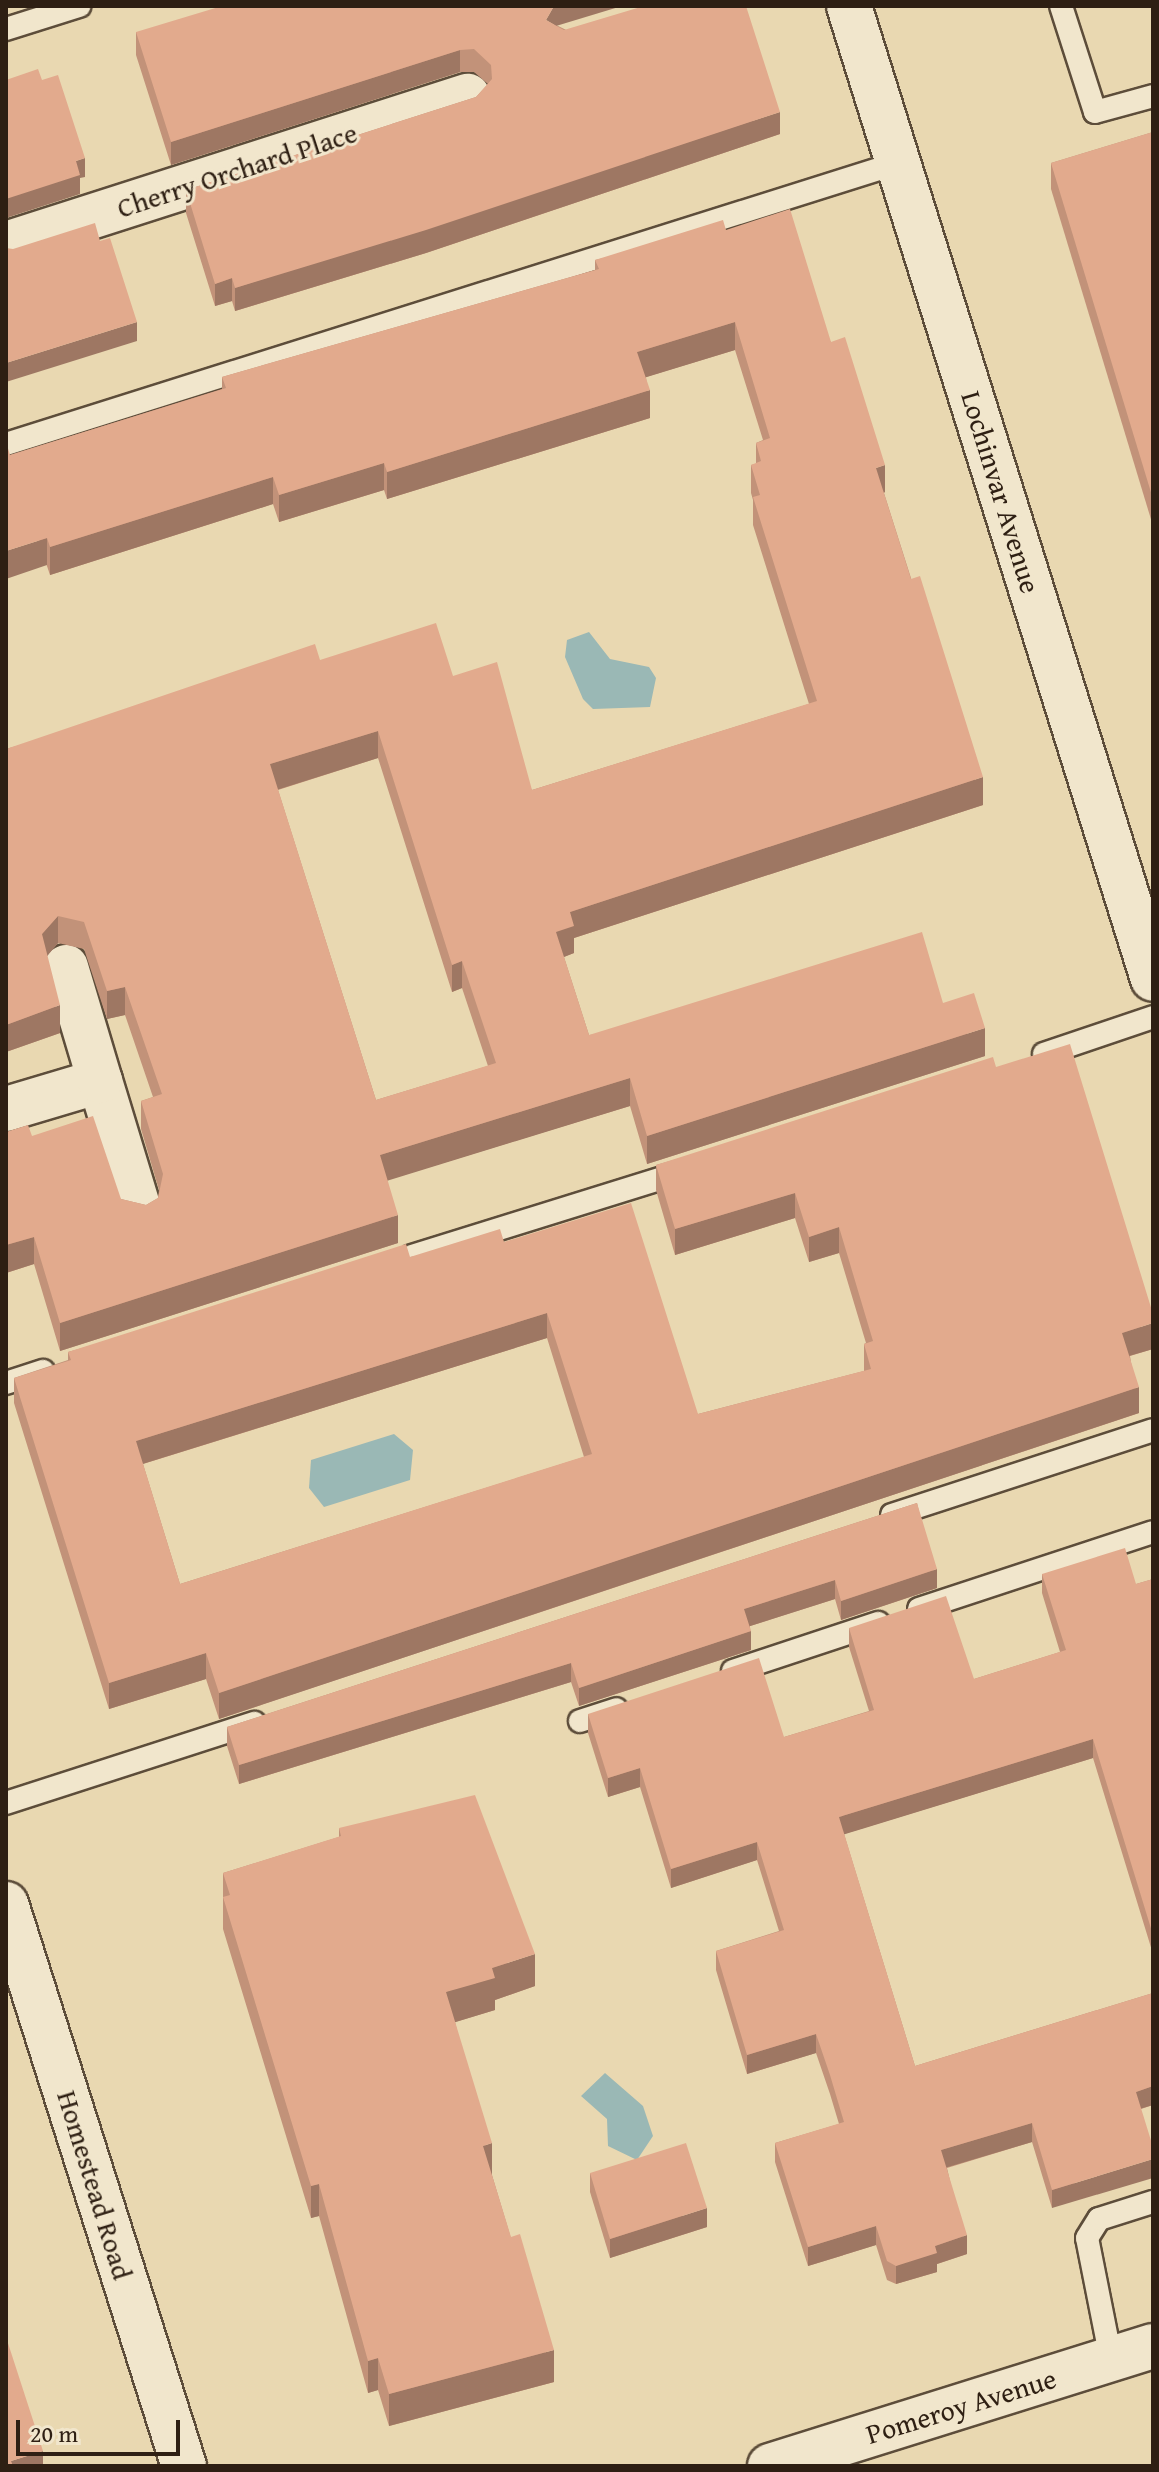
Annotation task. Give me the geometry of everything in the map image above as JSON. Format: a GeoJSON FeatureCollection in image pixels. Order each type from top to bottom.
{"type":"FeatureCollection","features":[{"type":"Feature","properties":{"kind":"street","name":"Lochinvar Avenue"},"geometry":{"type":"LineString","coordinates":[[849,6],[1153,979]]}},
{"type":"Feature","properties":{"kind":"street","name":"Cherry Orchard Place"},"geometry":{"type":"LineString","coordinates":[[6,244],[468,96]]}},
{"type":"Feature","properties":{"kind":"street"},"geometry":{"type":"LineString","coordinates":[[66,967],[139,1209]]}},
{"type":"Feature","properties":{"kind":"street"},"geometry":{"type":"LineString","coordinates":[[6,1109],[100,1081]]}},
{"type":"Feature","properties":{"kind":"street","name":"Homestead Road"},"geometry":{"type":"LineString","coordinates":[[6,1904],[184,2466]]}},
{"type":"Feature","properties":{"kind":"street","name":"Pomeroy Avenue"},"geometry":{"type":"LineString","coordinates":[[770,2466],[1153,2346]]}},
{"type":"Feature","properties":{"kind":"lane"},"geometry":{"type":"LineString","coordinates":[[6,29],[79,6]]}},
{"type":"Feature","properties":{"kind":"lane"},"geometry":{"type":"LineString","coordinates":[[1061,6],[1095,112],[1153,96]]}},
{"type":"Feature","properties":{"kind":"lane"},"geometry":{"type":"LineString","coordinates":[[6,444],[898,163]]}},
{"type":"Feature","properties":{"kind":"lane"},"geometry":{"type":"LineString","coordinates":[[1026,1060],[1153,1017]]}},
{"type":"Feature","properties":{"kind":"lane"},"geometry":{"type":"LineString","coordinates":[[385,1265],[703,1166]]}},
{"type":"Feature","properties":{"kind":"lane"},"geometry":{"type":"LineString","coordinates":[[6,1383],[67,1364]]}},
{"type":"Feature","properties":{"kind":"lane"},"geometry":{"type":"LineString","coordinates":[[865,1524],[1153,1430]]}},
{"type":"Feature","properties":{"kind":"lane"},"geometry":{"type":"LineString","coordinates":[[715,1676],[1153,1532]]}},
{"type":"Feature","properties":{"kind":"lane"},"geometry":{"type":"LineString","coordinates":[[580,1721],[640,1701]]}},
{"type":"Feature","properties":{"kind":"lane"},"geometry":{"type":"LineString","coordinates":[[6,1803],[275,1716]]}},
{"type":"Feature","properties":{"kind":"lane"},"geometry":{"type":"LineString","coordinates":[[1111,2359],[1087,2238],[1099,2219],[1153,2202]]}},
{"type":"Feature","properties":{"kind":"water"},"geometry":{"type":"Polygon","coordinates":[[[589,632],[610,659],[649,667],[656,678],[650,707],[593,709],[583,699],[565,657],[567,640],[589,632]]]}},
{"type":"Feature","properties":{"kind":"water"},"geometry":{"type":"Polygon","coordinates":[[[394,1434],[413,1450],[410,1480],[324,1507],[309,1488],[311,1460],[394,1434]]]}},
{"type":"Feature","properties":{"kind":"water"},"geometry":{"type":"Polygon","coordinates":[[[605,2073],[643,2106],[653,2136],[637,2160],[608,2146],[607,2119],[581,2096],[605,2073]]]}},
{"type":"Feature","properties":{"kind":"building"},"geometry":{"type":"Polygon","coordinates":[[[222,6],[554,6],[546,20],[564,30],[644,6],[746,6],[780,112],[426,230],[235,288],[232,278],[215,284],[186,190],[476,97],[492,79],[491,65],[474,49],[460,50],[171,142],[136,32],[222,6]]]}},
{"type":"Feature","properties":{"kind":"building"},"geometry":{"type":"Polygon","coordinates":[[[38,69],[42,80],[58,75],[85,158],[76,161],[80,175],[6,199],[6,80],[38,69]]]}},
{"type":"Feature","properties":{"kind":"building"},"geometry":{"type":"Polygon","coordinates":[[[1153,132],[1153,499],[1051,163],[1153,132]]]}},
{"type":"Feature","properties":{"kind":"building"},"geometry":{"type":"Polygon","coordinates":[[[790,209],[831,342],[845,337],[885,465],[876,468],[911,579],[920,576],[983,777],[570,912],[574,926],[556,932],[589,1035],[922,932],[943,1003],[974,993],[985,1028],[647,1136],[630,1078],[380,1155],[398,1215],[60,1323],[34,1237],[6,1245],[6,1132],[28,1125],[32,1136],[93,1116],[121,1199],[146,1205],[158,1198],[163,1174],[141,1101],[162,1094],[125,987],[107,991],[84,922],[58,916],[42,934],[60,1005],[6,1025],[6,749],[315,644],[320,660],[436,623],[453,676],[497,662],[532,790],[817,701],[753,497],[760,495],[751,465],[761,461],[756,443],[770,438],[735,322],[637,352],[650,390],[387,472],[384,463],[279,495],[273,477],[50,547],[47,538],[6,551],[6,445],[10,455],[226,388],[222,377],[599,269],[595,260],[723,220],[726,230],[790,209]],[[378,731],[270,764],[376,1100],[496,1063],[462,961],[452,965],[378,731]]]}},
{"type":"Feature","properties":{"kind":"building"},"geometry":{"type":"Polygon","coordinates":[[[95,223],[100,241],[110,238],[137,322],[6,363],[6,248],[13,249],[95,223]]]}},
{"type":"Feature","properties":{"kind":"building"},"geometry":{"type":"Polygon","coordinates":[[[1070,1044],[1153,1314],[1153,1323],[1122,1333],[1139,1387],[219,1693],[206,1653],[109,1683],[14,1378],[71,1360],[68,1352],[406,1244],[410,1257],[500,1229],[504,1242],[631,1203],[698,1414],[871,1369],[864,1344],[873,1341],[839,1227],[809,1237],[795,1193],[675,1229],[656,1165],[993,1057],[996,1067],[1070,1044]],[[547,1313],[136,1441],[180,1584],[592,1454],[547,1313]]]}},
{"type":"Feature","properties":{"kind":"building"},"geometry":{"type":"Polygon","coordinates":[[[917,1503],[937,1569],[841,1601],[835,1580],[744,1609],[751,1631],[579,1688],[571,1663],[239,1765],[227,1727],[917,1503]]]}},
{"type":"Feature","properties":{"kind":"building"},"geometry":{"type":"Polygon","coordinates":[[[1125,1548],[1136,1584],[1153,1579],[1153,1935],[1093,1739],[839,1817],[915,2066],[1153,1993],[1153,2086],[1136,2092],[1153,2147],[1153,2159],[1052,2190],[1032,2123],[941,2150],[967,2235],[935,2246],[937,2253],[896,2266],[887,2261],[876,2226],[808,2247],[775,2143],[844,2122],[830,2075],[816,2034],[747,2055],[716,1951],[784,1930],[757,1842],[671,1869],[640,1768],[608,1778],[588,1714],[759,1658],[784,1737],[874,1710],[849,1628],[946,1596],[974,1679],[1066,1650],[1042,1574],[1125,1548]]]}},
{"type":"Feature","properties":{"kind":"building"},"geometry":{"type":"Polygon","coordinates":[[[475,1795],[535,1954],[492,1968],[495,1978],[446,1992],[492,2143],[483,2146],[511,2237],[520,2234],[554,2350],[389,2394],[378,2358],[368,2361],[319,2184],[311,2186],[223,1897],[230,1895],[223,1873],[341,1836],[339,1828],[475,1795]]]}},
{"type":"Feature","properties":{"kind":"building"},"geometry":{"type":"Polygon","coordinates":[[[686,2143],[707,2208],[610,2239],[590,2173],[686,2143]]]}},
{"type":"Feature","properties":{"kind":"building"},"geometry":{"type":"Polygon","coordinates":[[[6,2337],[43,2451],[11,2461],[13,2466],[6,2466],[6,2337]]]}}]}
